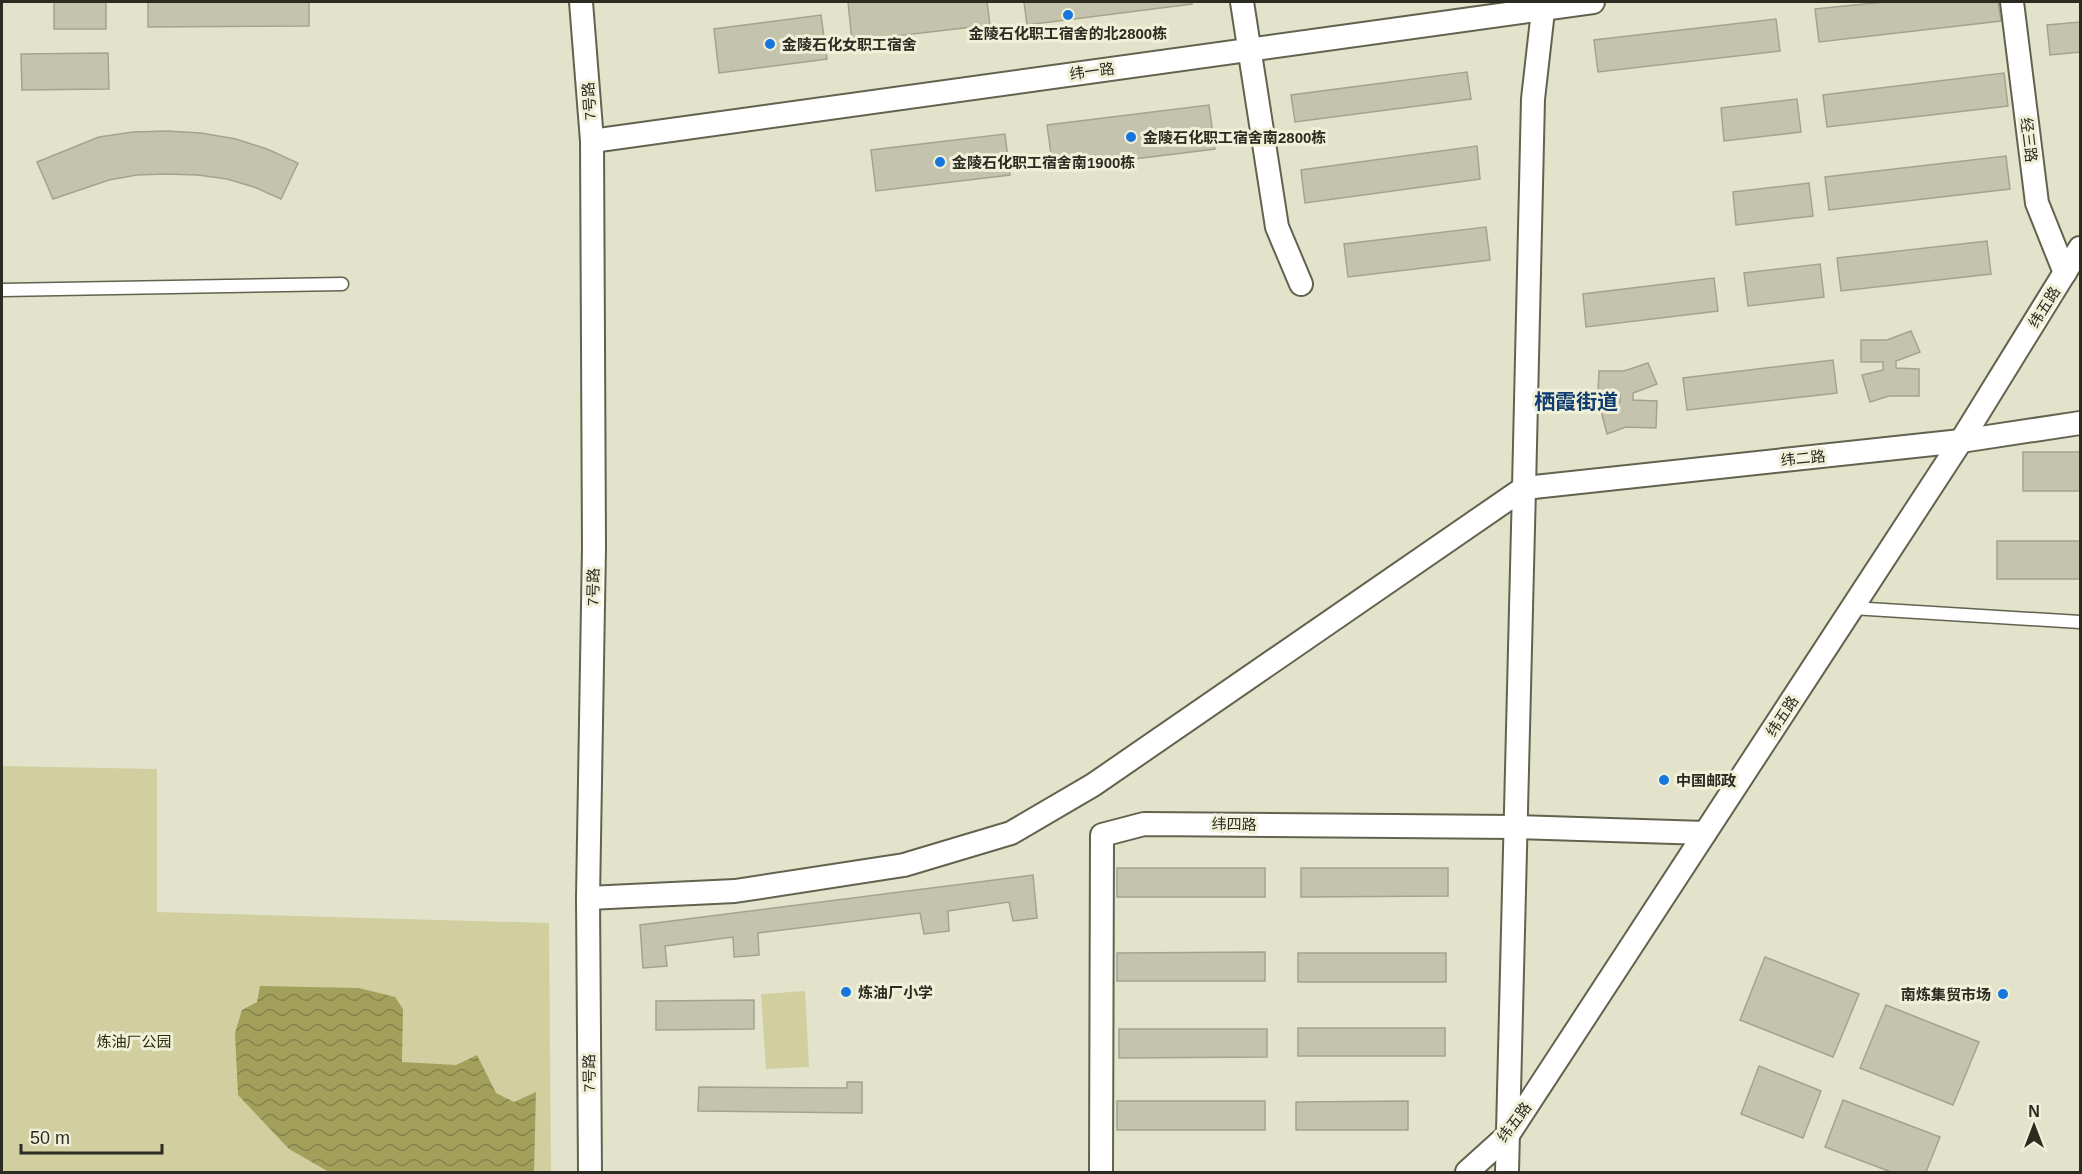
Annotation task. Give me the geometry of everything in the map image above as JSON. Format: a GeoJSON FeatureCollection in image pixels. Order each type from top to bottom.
{"type":"FeatureCollection","features":[{"type":"Feature","properties":{"kind":"street","name":"7号路"},"geometry":{"type":"LineString","coordinates":[[581,2],[592,141],[594,547],[588,898],[590,1173]]}},
{"type":"Feature","properties":{"kind":"street"},"geometry":{"type":"LineString","coordinates":[[1242,2],[1276,227],[1301,284]]}},
{"type":"Feature","properties":{"kind":"street","name":"纬一路"},"geometry":{"type":"LineString","coordinates":[[592,141],[1250,49],[1544,5],[1593,2]]}},
{"type":"Feature","properties":{"kind":"street","name":"经三路"},"geometry":{"type":"LineString","coordinates":[[2012,2],[2037,203],[2065,273]]}},
{"type":"Feature","properties":{"kind":"street"},"geometry":{"type":"LineString","coordinates":[[1507,1173],[1533,99],[1544,5]]}},
{"type":"Feature","properties":{"kind":"street","name":"纬五路"},"geometry":{"type":"LineString","coordinates":[[1467,1173],[1508,1135],[1961,441],[2080,248]]}},
{"type":"Feature","properties":{"kind":"street","name":"纬二路"},"geometry":{"type":"LineString","coordinates":[[1524,488],[1961,441],[2080,423]]}},
{"type":"Feature","properties":{"kind":"street"},"geometry":{"type":"LineString","coordinates":[[588,898],[735,891],[904,866],[1011,833],[1093,785],[1524,488]]}},
{"type":"Feature","properties":{"kind":"street","name":"纬四路"},"geometry":{"type":"LineString","coordinates":[[1101,1173],[1102,834],[1144,824],[1516,827],[1705,833]]}},
{"type":"Feature","properties":{"kind":"lane"},"geometry":{"type":"LineString","coordinates":[[2,290],[342,284]]}},
{"type":"Feature","properties":{"kind":"lane"},"geometry":{"type":"LineString","coordinates":[[1852,608],[2080,622]]}},
{"type":"Feature","properties":{"kind":"green space","name":"炼油厂公园"},"geometry":{"type":"Polygon","coordinates":[[[2,766],[157,769],[157,912],[549,923],[551,1172],[2,1172],[2,766]]]}},
{"type":"Feature","properties":{"kind":"green space"},"geometry":{"type":"Polygon","coordinates":[[[805,991],[809,1067],[766,1069],[761,994],[805,991]]]}},
{"type":"Feature","properties":{"kind":"water"},"geometry":{"type":"Polygon","coordinates":[[[260,986],[359,988],[395,997],[403,1009],[402,1062],[456,1065],[477,1055],[496,1093],[514,1102],[536,1092],[534,1172],[329,1172],[289,1149],[238,1095],[235,1033],[242,1010],[257,1002],[260,986]]]}},
{"type":"Feature","properties":{"kind":"building"},"geometry":{"type":"Polygon","coordinates":[[[54,2],[106,2],[106,29],[54,29],[54,2]]]}},
{"type":"Feature","properties":{"kind":"building"},"geometry":{"type":"Polygon","coordinates":[[[148,2],[309,2],[309,26],[148,27],[148,2]]]}},
{"type":"Feature","properties":{"kind":"building"},"geometry":{"type":"Polygon","coordinates":[[[848,2],[987,2],[990,25],[852,41],[848,2]]]}},
{"type":"Feature","properties":{"kind":"building","name":"金陵石化职工宿舍的北2800栋"},"geometry":{"type":"Polygon","coordinates":[[[1024,2],[1192,2],[1192,4],[1027,25],[1024,2]]]}},
{"type":"Feature","properties":{"kind":"building"},"geometry":{"type":"Polygon","coordinates":[[[1884,2],[1998,2],[2001,21],[1819,42],[1815,9],[1884,2]]]}},
{"type":"Feature","properties":{"kind":"building","name":"金陵石化女职工宿舍"},"geometry":{"type":"Polygon","coordinates":[[[821,15],[827,59],[719,73],[714,29],[821,15]]]}},
{"type":"Feature","properties":{"kind":"building"},"geometry":{"type":"Polygon","coordinates":[[[1776,19],[1780,51],[1598,72],[1594,40],[1776,19]]]}},
{"type":"Feature","properties":{"kind":"building"},"geometry":{"type":"Polygon","coordinates":[[[2080,22],[2080,52],[2050,55],[2047,25],[2080,22]]]}},
{"type":"Feature","properties":{"kind":"building"},"geometry":{"type":"Polygon","coordinates":[[[108,53],[109,89],[22,90],[21,54],[108,53]]]}},
{"type":"Feature","properties":{"kind":"building"},"geometry":{"type":"Polygon","coordinates":[[[1467,72],[1471,99],[1295,122],[1291,95],[1467,72]]]}},
{"type":"Feature","properties":{"kind":"building"},"geometry":{"type":"Polygon","coordinates":[[[2004,73],[2008,106],[1827,127],[1823,95],[2004,73]]]}},
{"type":"Feature","properties":{"kind":"building"},"geometry":{"type":"Polygon","coordinates":[[[1797,99],[1801,132],[1724,141],[1721,108],[1797,99]]]}},
{"type":"Feature","properties":{"kind":"building","name":"金陵石化职工宿舍南2800栋"},"geometry":{"type":"Polygon","coordinates":[[[1209,105],[1215,149],[1053,169],[1047,125],[1209,105]]]}},
{"type":"Feature","properties":{"kind":"building"},"geometry":{"type":"Polygon","coordinates":[[[133,132],[201,133],[236,139],[267,149],[298,163],[281,199],[254,187],[227,179],[166,174],[137,175],[109,180],[53,199],[37,162],[99,137],[133,132]]]}},
{"type":"Feature","properties":{"kind":"building","name":"金陵石化职工宿舍南1900栋"},"geometry":{"type":"Polygon","coordinates":[[[1005,134],[1010,175],[876,191],[871,150],[1005,134]]]}},
{"type":"Feature","properties":{"kind":"building"},"geometry":{"type":"Polygon","coordinates":[[[1477,146],[1480,179],[1305,203],[1301,170],[1477,146]]]}},
{"type":"Feature","properties":{"kind":"building"},"geometry":{"type":"Polygon","coordinates":[[[2006,156],[2010,189],[1829,210],[1825,177],[2006,156]]]}},
{"type":"Feature","properties":{"kind":"building"},"geometry":{"type":"Polygon","coordinates":[[[1809,183],[1813,216],[1736,225],[1733,192],[1809,183]]]}},
{"type":"Feature","properties":{"kind":"building"},"geometry":{"type":"Polygon","coordinates":[[[1486,227],[1490,260],[1348,277],[1344,244],[1486,227]]]}},
{"type":"Feature","properties":{"kind":"building"},"geometry":{"type":"Polygon","coordinates":[[[1987,241],[1991,274],[1841,291],[1837,258],[1987,241]]]}},
{"type":"Feature","properties":{"kind":"building"},"geometry":{"type":"Polygon","coordinates":[[[1820,264],[1824,297],[1748,306],[1744,273],[1820,264]]]}},
{"type":"Feature","properties":{"kind":"building"},"geometry":{"type":"Polygon","coordinates":[[[1714,278],[1718,311],[1586,327],[1583,294],[1714,278]]]}},
{"type":"Feature","properties":{"kind":"building"},"geometry":{"type":"Polygon","coordinates":[[[1911,331],[1920,352],[1896,361],[1896,368],[1919,369],[1919,396],[1889,396],[1870,402],[1862,375],[1883,370],[1883,362],[1861,362],[1861,340],[1887,340],[1911,331]]]}},
{"type":"Feature","properties":{"kind":"building"},"geometry":{"type":"Polygon","coordinates":[[[1833,360],[1837,393],[1687,410],[1683,378],[1833,360]]]}},
{"type":"Feature","properties":{"kind":"building"},"geometry":{"type":"Polygon","coordinates":[[[1648,363],[1657,384],[1633,393],[1633,400],[1657,401],[1656,428],[1626,427],[1607,434],[1600,407],[1620,402],[1620,394],[1598,394],[1599,371],[1624,371],[1648,363]]]}},
{"type":"Feature","properties":{"kind":"building"},"geometry":{"type":"Polygon","coordinates":[[[2023,452],[2080,452],[2080,491],[2023,491],[2023,452]]]}},
{"type":"Feature","properties":{"kind":"building"},"geometry":{"type":"Polygon","coordinates":[[[1997,541],[2080,541],[2080,579],[1997,579],[1997,541]]]}},
{"type":"Feature","properties":{"kind":"building"},"geometry":{"type":"Polygon","coordinates":[[[1117,868],[1265,868],[1265,897],[1117,897],[1117,868]]]}},
{"type":"Feature","properties":{"kind":"building"},"geometry":{"type":"Polygon","coordinates":[[[1301,868],[1448,868],[1448,896],[1301,897],[1301,868]]]}},
{"type":"Feature","properties":{"kind":"building"},"geometry":{"type":"Polygon","coordinates":[[[1033,875],[1037,918],[1013,921],[1009,902],[948,911],[949,931],[924,934],[920,913],[758,933],[759,955],[734,957],[733,937],[665,946],[667,966],[643,968],[640,925],[1033,875]]]}},
{"type":"Feature","properties":{"kind":"building"},"geometry":{"type":"Polygon","coordinates":[[[1265,952],[1265,981],[1117,981],[1117,953],[1265,952]]]}},
{"type":"Feature","properties":{"kind":"building"},"geometry":{"type":"Polygon","coordinates":[[[1298,953],[1446,953],[1446,982],[1298,982],[1298,953]]]}},
{"type":"Feature","properties":{"kind":"building"},"geometry":{"type":"Polygon","coordinates":[[[1765,957],[1859,994],[1833,1057],[1740,1020],[1765,957]]]}},
{"type":"Feature","properties":{"kind":"building"},"geometry":{"type":"Polygon","coordinates":[[[754,1000],[754,1029],[656,1030],[656,1001],[754,1000]]]}},
{"type":"Feature","properties":{"kind":"building"},"geometry":{"type":"Polygon","coordinates":[[[1886,1005],[1979,1042],[1953,1105],[1860,1068],[1886,1005]]]}},
{"type":"Feature","properties":{"kind":"building"},"geometry":{"type":"Polygon","coordinates":[[[1298,1028],[1445,1028],[1445,1056],[1298,1056],[1298,1028]]]}},
{"type":"Feature","properties":{"kind":"building"},"geometry":{"type":"Polygon","coordinates":[[[1119,1029],[1267,1029],[1267,1057],[1119,1058],[1119,1029]]]}},
{"type":"Feature","properties":{"kind":"building"},"geometry":{"type":"Polygon","coordinates":[[[1759,1066],[1821,1091],[1803,1138],[1741,1114],[1759,1066]]]}},
{"type":"Feature","properties":{"kind":"building"},"geometry":{"type":"Polygon","coordinates":[[[847,1082],[862,1082],[862,1113],[698,1111],[699,1087],[847,1088],[847,1082]]]}},
{"type":"Feature","properties":{"kind":"building"},"geometry":{"type":"Polygon","coordinates":[[[1843,1100],[1940,1137],[1926,1172],[1891,1172],[1825,1147],[1843,1100]]]}},
{"type":"Feature","properties":{"kind":"building"},"geometry":{"type":"Polygon","coordinates":[[[1117,1101],[1265,1101],[1265,1130],[1117,1130],[1117,1101]]]}},
{"type":"Feature","properties":{"kind":"building"},"geometry":{"type":"Polygon","coordinates":[[[1408,1101],[1408,1130],[1296,1130],[1296,1102],[1408,1101]]]}},
{"type":"Feature","properties":{"kind":"place","name":"金陵石化职工宿舍的北2800栋"},"geometry":{"type":"Point","coordinates":[1068,15]}},
{"type":"Feature","properties":{"kind":"place","name":"金陵石化女职工宿舍"},"geometry":{"type":"Point","coordinates":[770,44]}},
{"type":"Feature","properties":{"kind":"place","name":"金陵石化职工宿舍南2800栋"},"geometry":{"type":"Point","coordinates":[1131,137]}},
{"type":"Feature","properties":{"kind":"place","name":"金陵石化职工宿舍南1900栋"},"geometry":{"type":"Point","coordinates":[940,162]}},
{"type":"Feature","properties":{"kind":"place","name":"中国邮政"},"geometry":{"type":"Point","coordinates":[1664,780]}},
{"type":"Feature","properties":{"kind":"place","name":"炼油厂小学"},"geometry":{"type":"Point","coordinates":[846,992]}},
{"type":"Feature","properties":{"kind":"place","name":"南炼集贸市场"},"geometry":{"type":"Point","coordinates":[2003,994]}},
{"type":"Feature","properties":{"kind":"district","name":"栖霞街道"},"geometry":{"type":"Point","coordinates":[1576,401]}}]}
